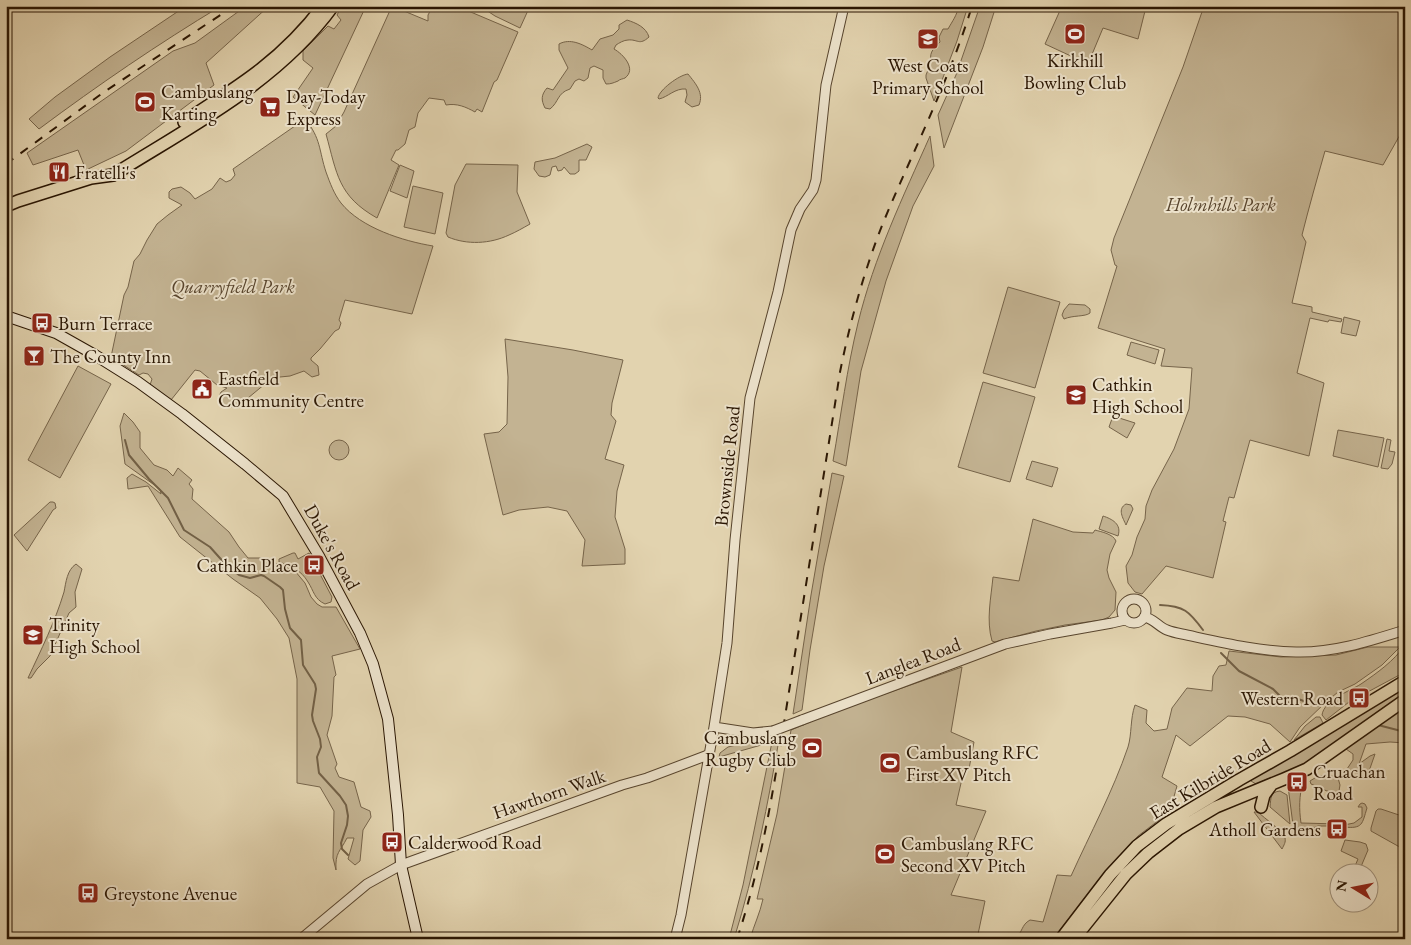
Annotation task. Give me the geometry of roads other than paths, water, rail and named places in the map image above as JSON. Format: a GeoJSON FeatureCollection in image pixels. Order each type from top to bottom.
{"type":"FeatureCollection","features":[{"type":"Feature","properties":{"kind":"main road"},"geometry":{"type":"LineString","coordinates":[[91,178],[153,144],[261,69],[294,40],[323,6]]}},
{"type":"Feature","properties":{"kind":"main road"},"geometry":{"type":"LineString","coordinates":[[6,206],[91,178],[113,175],[242,94],[267,76],[321,23],[333,6]]}},
{"type":"Feature","properties":{"kind":"main road","name":"Duke's Road"},"geometry":{"type":"LineString","coordinates":[[6,316],[56,333],[138,382],[182,414],[283,496],[319,556],[360,633],[374,664],[388,719],[398,815],[400,865],[418,939]]}},
{"type":"Feature","properties":{"kind":"main road","name":"East Kilbride Road"},"geometry":{"type":"LineString","coordinates":[[1061,939],[1110,875],[1137,846],[1166,824],[1290,752],[1405,681]]}},
{"type":"Feature","properties":{"kind":"main road","name":"East Kilbride Road"},"geometry":{"type":"LineString","coordinates":[[1074,939],[1126,874],[1178,828],[1216,807],[1307,768],[1405,700]]}},
{"type":"Feature","properties":{"kind":"main road"},"geometry":{"type":"LineString","coordinates":[[1261,807],[1264,795],[1272,784]]}},
{"type":"Feature","properties":{"kind":"street","name":"Brownside Road"},"geometry":{"type":"LineString","coordinates":[[675,939],[681,915],[714,726],[729,626],[735,540],[750,398],[778,292],[791,230],[800,209],[813,190],[816,180],[826,85],[844,6]]}},
{"type":"Feature","properties":{"kind":"street"},"geometry":{"type":"LineString","coordinates":[[1130,600],[1139,600],[1146,612],[1142,620],[1136,623],[1125,620],[1121,610],[1123,605],[1130,600]]}},
{"type":"Feature","properties":{"kind":"street"},"geometry":{"type":"LineString","coordinates":[[1144,617],[1149,618],[1167,630],[1182,634],[1257,648],[1296,652],[1329,650],[1405,630]]}},
{"type":"Feature","properties":{"kind":"street","name":"Langlea Road"},"geometry":{"type":"LineString","coordinates":[[714,726],[753,733],[773,731],[1005,644],[1125,620]]}},
{"type":"Feature","properties":{"kind":"street","name":"Hawthorn Walk"},"geometry":{"type":"LineString","coordinates":[[400,865],[708,755]]}},
{"type":"Feature","properties":{"kind":"street"},"geometry":{"type":"LineString","coordinates":[[301,939],[367,884],[400,865]]}},
{"type":"Feature","properties":{"kind":"waterway"},"geometry":{"type":"LineString","coordinates":[[125,440],[129,455],[168,498],[184,530],[210,547],[227,566],[239,575],[250,578],[264,576],[283,590],[290,628],[301,640],[303,665],[315,684],[316,689],[312,715],[321,747],[317,757],[319,773],[346,805],[347,825],[341,843],[342,849],[348,855]]}},
{"type":"Feature","properties":{"kind":"waterway"},"geometry":{"type":"LineString","coordinates":[[1160,605],[1180,608],[1190,614],[1203,630]]}},
{"type":"Feature","properties":{"kind":"waterway"},"geometry":{"type":"LineString","coordinates":[[1221,653],[1239,671],[1273,689],[1286,702],[1291,703],[1298,699],[1318,706]]}},
{"type":"Feature","properties":{"kind":"waterway"},"geometry":{"type":"LineString","coordinates":[[1378,725],[1405,732]]}},
{"type":"Feature","properties":{"kind":"railway"},"geometry":{"type":"LineString","coordinates":[[6,164],[104,92],[234,6]]}},
{"type":"Feature","properties":{"kind":"railway"},"geometry":{"type":"LineString","coordinates":[[737,939],[763,843],[781,745],[840,372],[848,334],[864,278],[883,223],[942,89],[972,6]]}},
{"type":"Feature","properties":{"kind":"place","name":"Kirkhill Bowling Club"},"geometry":{"type":"Point","coordinates":[1075,34]}},
{"type":"Feature","properties":{"kind":"place","name":"West Coats Primary School"},"geometry":{"type":"Point","coordinates":[928,39]}},
{"type":"Feature","properties":{"kind":"place","name":"Cambuslang Karting"},"geometry":{"type":"Point","coordinates":[145,102]}},
{"type":"Feature","properties":{"kind":"place","name":"Day-Today Express"},"geometry":{"type":"Point","coordinates":[270,107]}},
{"type":"Feature","properties":{"kind":"place","name":"Fratelli's"},"geometry":{"type":"Point","coordinates":[59,172]}},
{"type":"Feature","properties":{"kind":"place","name":"Burn Terrace"},"geometry":{"type":"Point","coordinates":[42,323]}},
{"type":"Feature","properties":{"kind":"place","name":"The County Inn"},"geometry":{"type":"Point","coordinates":[34,356]}},
{"type":"Feature","properties":{"kind":"place","name":"Eastfield Community Centre"},"geometry":{"type":"Point","coordinates":[202,389]}},
{"type":"Feature","properties":{"kind":"place","name":"Cathkin High School"},"geometry":{"type":"Point","coordinates":[1076,395]}},
{"type":"Feature","properties":{"kind":"place","name":"Cathkin Place"},"geometry":{"type":"Point","coordinates":[314,565]}},
{"type":"Feature","properties":{"kind":"place","name":"Trinity High School"},"geometry":{"type":"Point","coordinates":[33,635]}},
{"type":"Feature","properties":{"kind":"place","name":"Western Road"},"geometry":{"type":"Point","coordinates":[1359,698]}},
{"type":"Feature","properties":{"kind":"place","name":"Cambuslang Rugby Club"},"geometry":{"type":"Point","coordinates":[812,748]}},
{"type":"Feature","properties":{"kind":"place","name":"Cambuslang RFC First XV Pitch"},"geometry":{"type":"Point","coordinates":[890,763]}},
{"type":"Feature","properties":{"kind":"place","name":"Cruachan Road"},"geometry":{"type":"Point","coordinates":[1297,782]}},
{"type":"Feature","properties":{"kind":"place","name":"Atholl Gardens"},"geometry":{"type":"Point","coordinates":[1337,829]}},
{"type":"Feature","properties":{"kind":"place","name":"Calderwood Road"},"geometry":{"type":"Point","coordinates":[392,842]}},
{"type":"Feature","properties":{"kind":"place","name":"Cambuslang RFC Second XV Pitch"},"geometry":{"type":"Point","coordinates":[885,854]}},
{"type":"Feature","properties":{"kind":"place","name":"Greystone Avenue"},"geometry":{"type":"Point","coordinates":[88,893]}},
{"type":"Feature","properties":{"kind":"park label","name":"Holmhills Park"},"geometry":{"type":"Point","coordinates":[1221,204]}},
{"type":"Feature","properties":{"kind":"park label","name":"Quarryfield Park"},"geometry":{"type":"Point","coordinates":[233,286]}}]}
